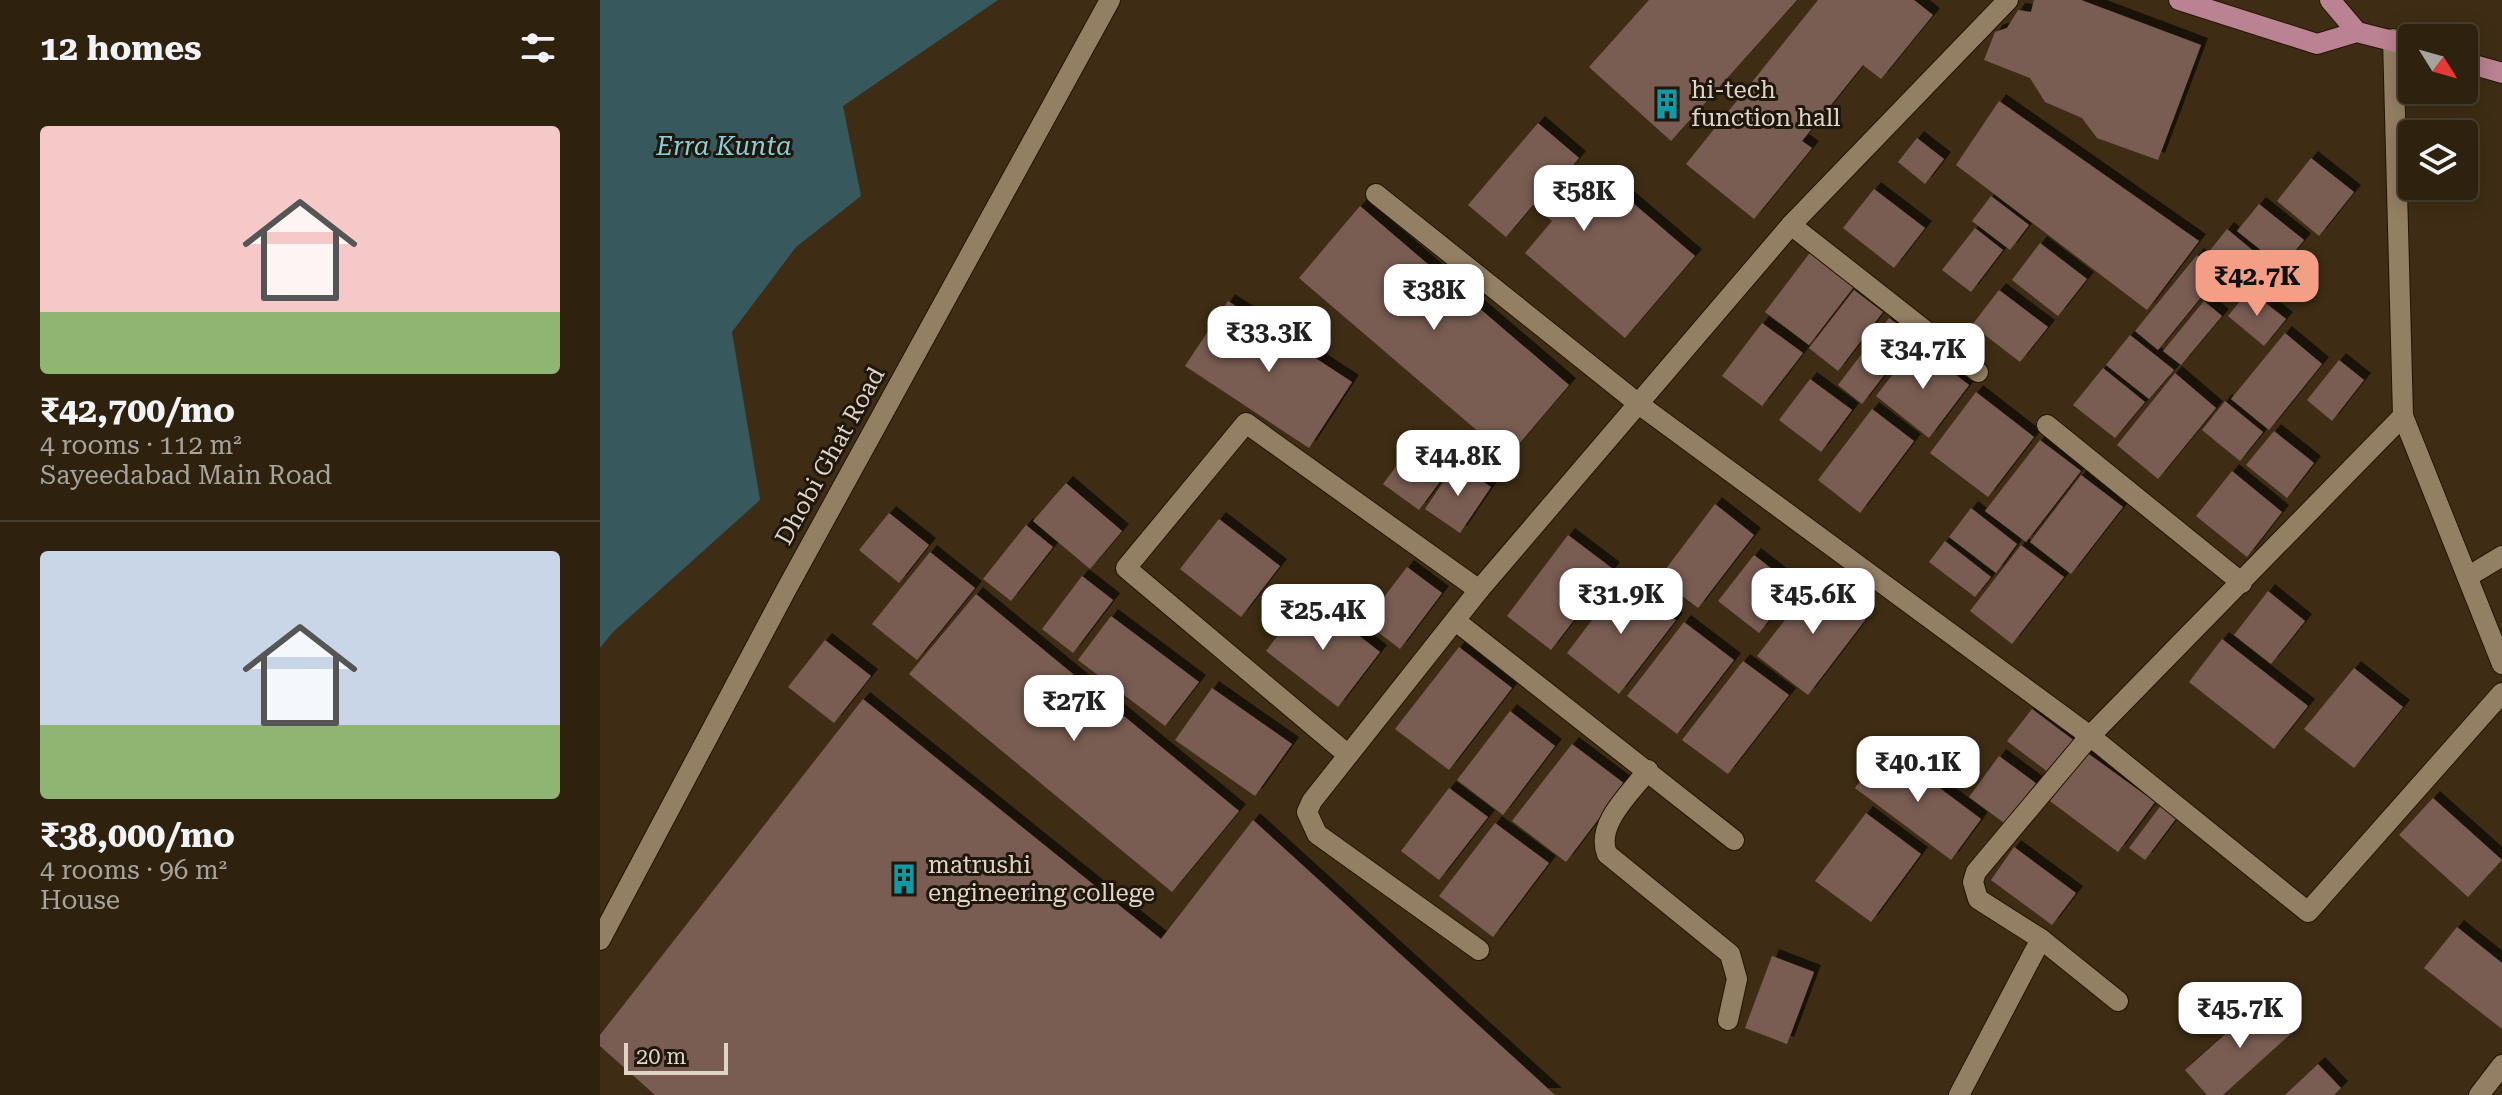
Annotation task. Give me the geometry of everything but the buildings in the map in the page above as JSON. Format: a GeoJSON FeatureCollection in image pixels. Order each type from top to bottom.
{"type":"FeatureCollection","features":[{"type":"Feature","properties":{"kind":"main road"},"geometry":{"type":"LineString","coordinates":[[2179,0],[2317,44],[2357,32],[2398,41]]}},
{"type":"Feature","properties":{"kind":"main road"},"geometry":{"type":"LineString","coordinates":[[2330,0],[2357,32]]}},
{"type":"Feature","properties":{"kind":"main road"},"geometry":{"type":"LineString","coordinates":[[2478,66],[2502,73]]}},
{"type":"Feature","properties":{"kind":"street","name":"Dhobi Ghat Road"},"geometry":{"type":"LineString","coordinates":[[600,940],[786,590],[1110,0]]}},
{"type":"Feature","properties":{"kind":"street"},"geometry":{"type":"LineString","coordinates":[[1479,950],[1317,834],[1307,812],[1347,754],[1457,622],[1479,590],[1791,225],[2008,0]]}},
{"type":"Feature","properties":{"kind":"street"},"geometry":{"type":"LineString","coordinates":[[2402,104],[2403,416],[2502,664]]}},
{"type":"Feature","properties":{"kind":"street"},"geometry":{"type":"LineString","coordinates":[[1376,194],[1640,405],[2090,736],[2308,912],[2502,693]]}},
{"type":"Feature","properties":{"kind":"street"},"geometry":{"type":"LineString","coordinates":[[1791,225],[1978,372]]}},
{"type":"Feature","properties":{"kind":"street"},"geometry":{"type":"LineString","coordinates":[[2118,1001],[2041,939],[1978,899],[1973,882],[1976,872],[2090,736],[2403,416]]}},
{"type":"Feature","properties":{"kind":"street"},"geometry":{"type":"LineString","coordinates":[[1347,754],[1126,568],[1246,423],[1479,590]]}},
{"type":"Feature","properties":{"kind":"street"},"geometry":{"type":"LineString","coordinates":[[2047,425],[2242,583]]}},
{"type":"Feature","properties":{"kind":"street"},"geometry":{"type":"LineString","coordinates":[[2469,576],[2502,556]]}},
{"type":"Feature","properties":{"kind":"street"},"geometry":{"type":"LineString","coordinates":[[1457,622],[1734,840]]}},
{"type":"Feature","properties":{"kind":"street"},"geometry":{"type":"LineString","coordinates":[[1648,770],[1605,829],[1604,846],[1607,854],[1730,954],[1737,979],[1728,1020]]}},
{"type":"Feature","properties":{"kind":"street"},"geometry":{"type":"LineString","coordinates":[[1959,1095],[2041,939]]}},
{"type":"Feature","properties":{"kind":"street"},"geometry":{"type":"LineString","coordinates":[[2479,1095],[2502,1065]]}},
{"type":"Feature","properties":{"kind":"water","name":"Erra Kunta"},"geometry":{"type":"Polygon","coordinates":[[[600,0],[998,0],[843,106],[861,196],[796,247],[732,332],[760,500],[613,632],[600,648],[600,0]]]}},
{"type":"Feature","properties":{"kind":"place","name":"hi-tech function hall"},"geometry":{"type":"Point","coordinates":[1667,104]}},
{"type":"Feature","properties":{"kind":"place","name":"matrushi engineering college"},"geometry":{"type":"Point","coordinates":[904,879]}}]}
